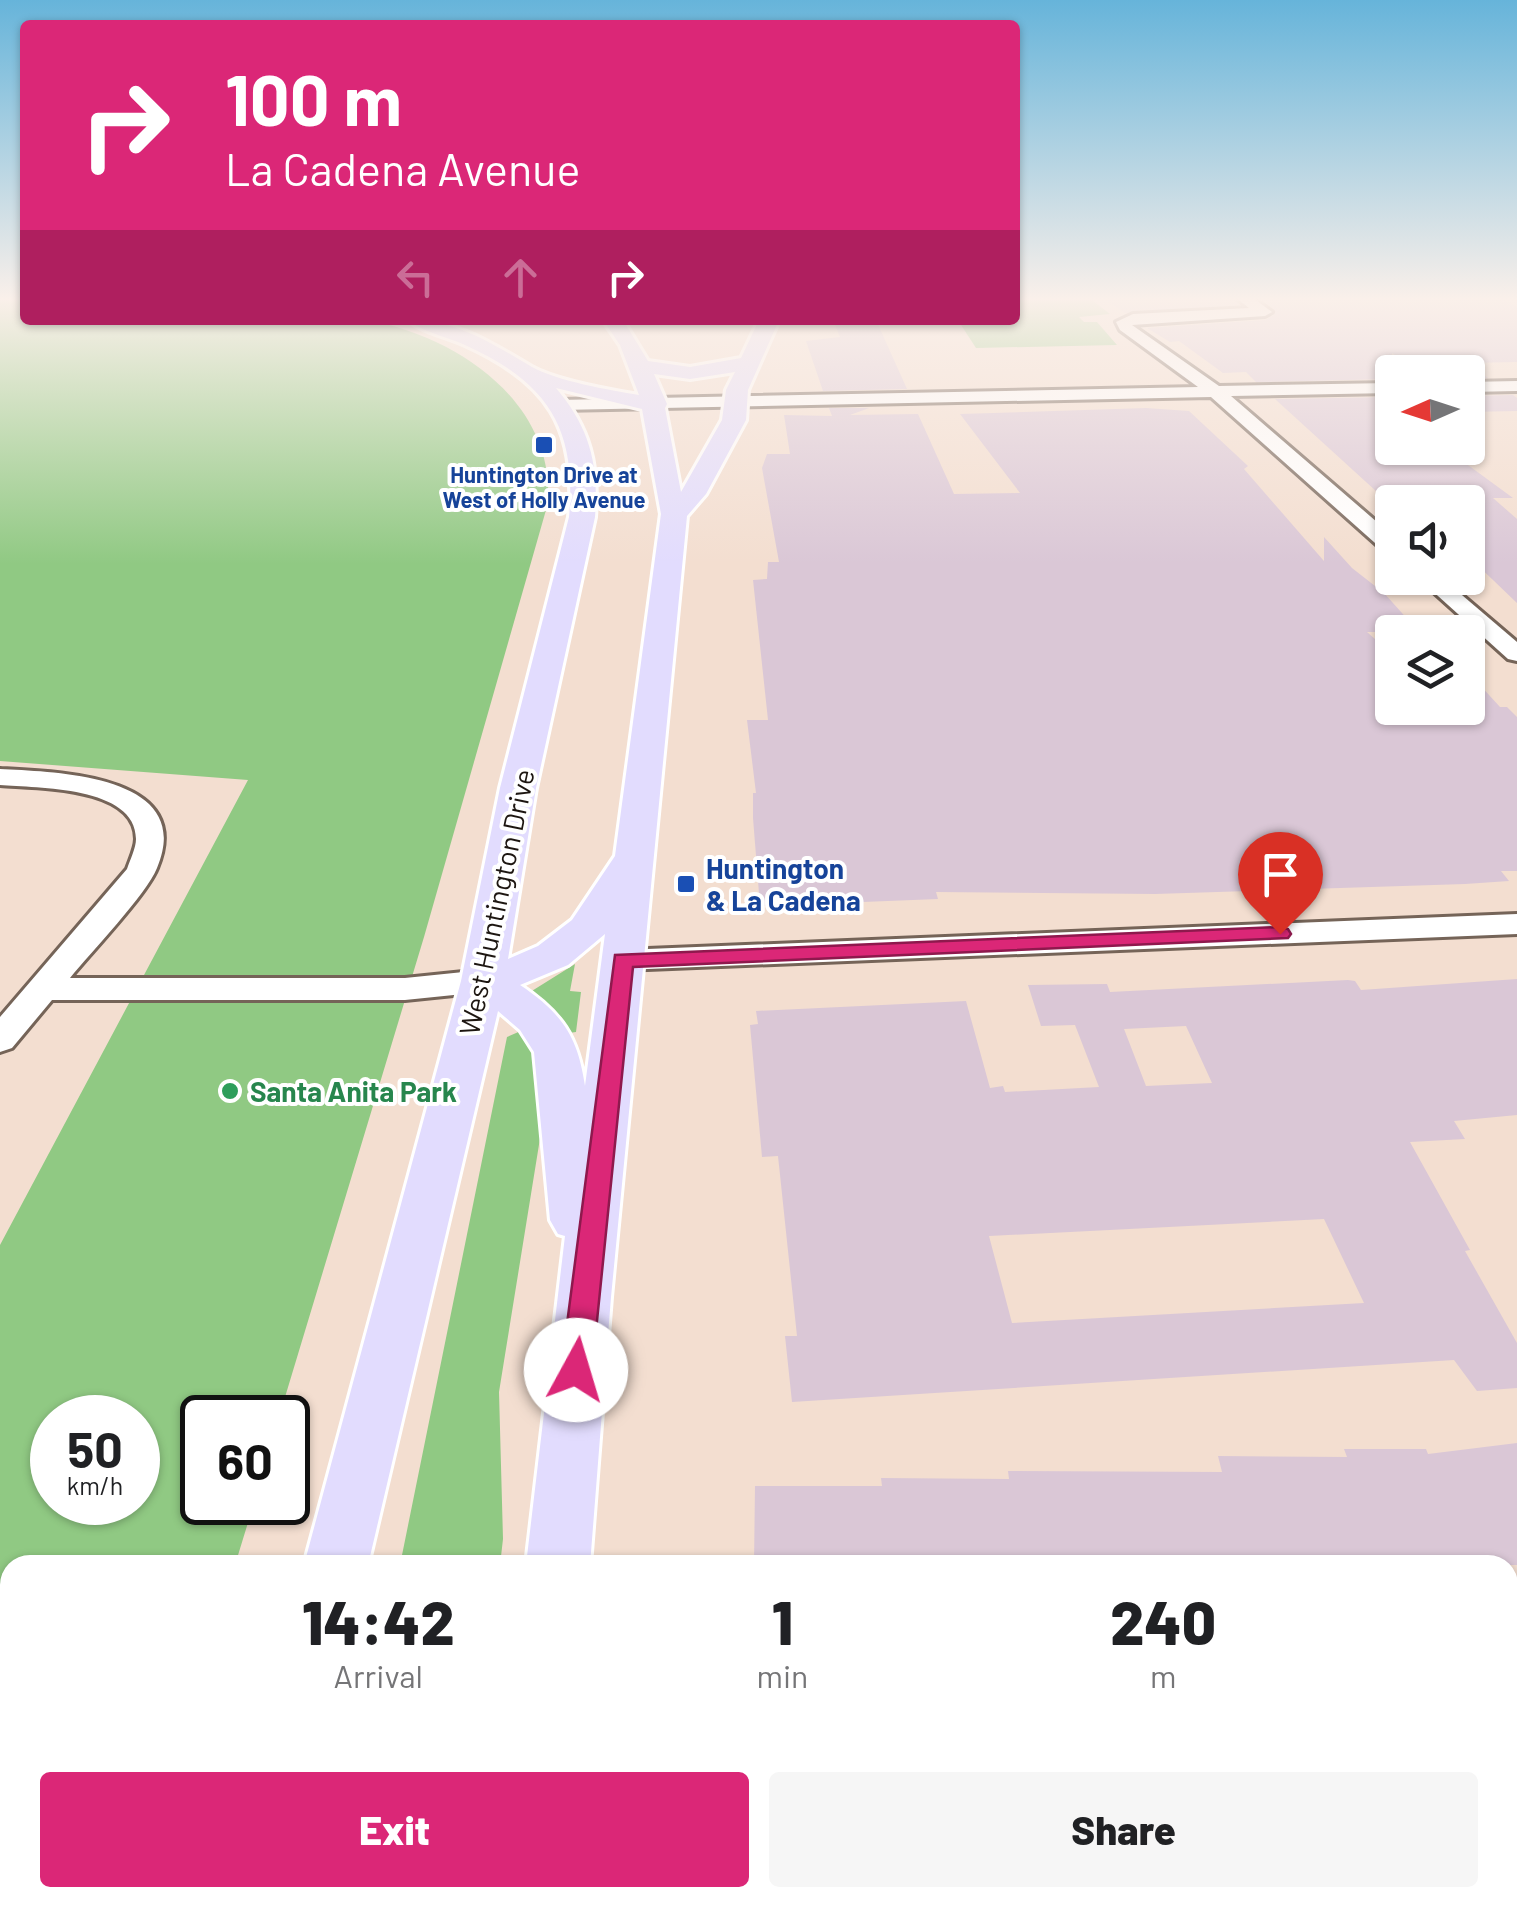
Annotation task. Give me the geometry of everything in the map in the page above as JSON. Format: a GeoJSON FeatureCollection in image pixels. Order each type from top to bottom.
{"type":"FeatureCollection","features":[{"type":"Feature","properties":{"kind":"main road","name":"West Huntington Drive"},"geometry":{"type":"LineString","coordinates":[[339,1555],[483,981],[518,788],[586,498],[584,453],[559,405],[542,386]]}},
{"type":"Feature","properties":{"kind":"main road"},"geometry":{"type":"LineString","coordinates":[[573,386],[656,404]]}},
{"type":"Feature","properties":{"kind":"main road"},"geometry":{"type":"LineString","coordinates":[[559,1555],[584,1297],[674,514],[656,404],[648,386]]}},
{"type":"Feature","properties":{"kind":"main road"},"geometry":{"type":"LineString","coordinates":[[674,514],[694,494],[720,448],[734,420],[739,386]]}},
{"type":"Feature","properties":{"kind":"main road"},"geometry":{"type":"LineString","coordinates":[[483,981],[531,970],[570,946],[615,891],[638,839]]}},
{"type":"Feature","properties":{"kind":"main road"},"geometry":{"type":"LineString","coordinates":[[483,981],[529,1011],[548,1031],[557,1052],[584,1297]]}},
{"type":"Feature","properties":{"kind":"street"},"geometry":{"type":"LineString","coordinates":[[1208,386],[1375,531]]}},
{"type":"Feature","properties":{"kind":"street"},"geometry":{"type":"LineString","coordinates":[[1485,387],[1517,386]]}},
{"type":"Feature","properties":{"kind":"street"},"geometry":{"type":"LineString","coordinates":[[559,405],[1375,388]]}},
{"type":"Feature","properties":{"kind":"street"},"geometry":{"type":"LineString","coordinates":[[1449,595],[1517,654]]}},
{"type":"Feature","properties":{"kind":"street"},"geometry":{"type":"LineString","coordinates":[[0,777],[96,786],[136,806],[153,833],[153,848],[141,870],[0,1040]]}},
{"type":"Feature","properties":{"kind":"street"},"geometry":{"type":"LineString","coordinates":[[623,960],[1517,924]]}},
{"type":"Feature","properties":{"kind":"street"},"geometry":{"type":"LineString","coordinates":[[42,988],[370,990],[483,981]]}},
{"type":"Feature","properties":{"kind":"green space","name":"Santa Anita Park"},"geometry":{"type":"Polygon","coordinates":[[[0,386],[500,386],[518,405],[535,434],[546,467],[548,503],[424,937],[286,1395],[180,1395],[180,1525],[247,1525],[238,1555],[0,1555],[0,1245],[248,780],[0,761],[0,386]]]}},
{"type":"Feature","properties":{"kind":"green space"},"geometry":{"type":"Polygon","coordinates":[[[575,964],[570,991],[581,992],[576,1032],[569,1033],[547,1008],[527,994],[575,964]]]}},
{"type":"Feature","properties":{"kind":"green space"},"geometry":{"type":"Polygon","coordinates":[[[523,1030],[531,1037],[548,1089],[499,1392],[501,1555],[402,1555],[507,1037],[523,1030]]]}},
{"type":"Feature","properties":{"kind":"building"},"geometry":{"type":"Polygon","coordinates":[[[821,386],[906,386],[907,389],[823,391],[821,386]]]}},
{"type":"Feature","properties":{"kind":"building"},"geometry":{"type":"Polygon","coordinates":[[[1513,395],[1517,398],[1517,411],[1485,412],[1485,396],[1513,395]]]}},
{"type":"Feature","properties":{"kind":"building"},"geometry":{"type":"Polygon","coordinates":[[[1375,397],[1375,465],[1468,465],[1513,498],[1493,498],[1517,519],[1517,603],[1485,572],[1485,485],[1375,485],[1375,490],[1275,399],[1375,397]]]}},
{"type":"Feature","properties":{"kind":"building"},"geometry":{"type":"Polygon","coordinates":[[[829,408],[869,408],[850,415],[918,414],[954,494],[1020,493],[960,414],[1146,408],[1189,411],[1248,466],[1244,469],[1324,561],[1324,537],[1375,586],[1375,595],[1386,595],[1404,615],[1375,615],[1375,632],[1367,632],[1375,639],[1375,725],[1485,725],[1485,691],[1500,707],[1507,707],[1517,717],[1517,871],[1501,871],[1509,881],[1465,884],[1155,894],[936,892],[938,899],[760,906],[753,818],[756,793],[747,720],[768,720],[753,580],[767,579],[768,562],[779,562],[762,468],[767,454],[790,454],[784,415],[832,416],[829,408]]]}},
{"type":"Feature","properties":{"kind":"building"},"geometry":{"type":"Polygon","coordinates":[[[1517,979],[1517,1115],[1454,1121],[1465,1139],[1410,1142],[1517,1343],[1517,1388],[1477,1391],[1454,1360],[792,1402],[785,1336],[797,1336],[778,1156],[762,1157],[750,1025],[758,1024],[756,1011],[966,1001],[990,1088],[1003,1086],[1005,1092],[1099,1087],[1075,1025],[1041,1026],[1028,985],[1107,984],[1110,992],[1348,980],[1355,981],[1361,990],[1517,979]],[[1186,1026],[1124,1029],[1146,1086],[1212,1083],[1186,1026]],[[1324,1219],[989,1236],[1012,1323],[1364,1303],[1324,1219]]]}},
{"type":"Feature","properties":{"kind":"building"},"geometry":{"type":"Polygon","coordinates":[[[1517,1443],[1517,1555],[754,1555],[755,1486],[882,1486],[881,1478],[1009,1479],[1008,1471],[1222,1472],[1218,1456],[1347,1457],[1344,1449],[1426,1449],[1428,1454],[1517,1443]]]}},
{"type":"Feature","properties":{"kind":"place","name":"Huntington Drive at West of Holly Avenue"},"geometry":{"type":"Point","coordinates":[544,445]}},
{"type":"Feature","properties":{"kind":"place","name":"Huntington & La Cadena"},"geometry":{"type":"Point","coordinates":[686,884]}},
{"type":"Feature","properties":{"kind":"place","name":"Santa Anita Park"},"geometry":{"type":"Point","coordinates":[230,1091]}},
{"type":"Feature","properties":{"kind":"route"},"geometry":{"type":"LineString","coordinates":[[576,1370],[623,960],[1280,934]]}}]}
